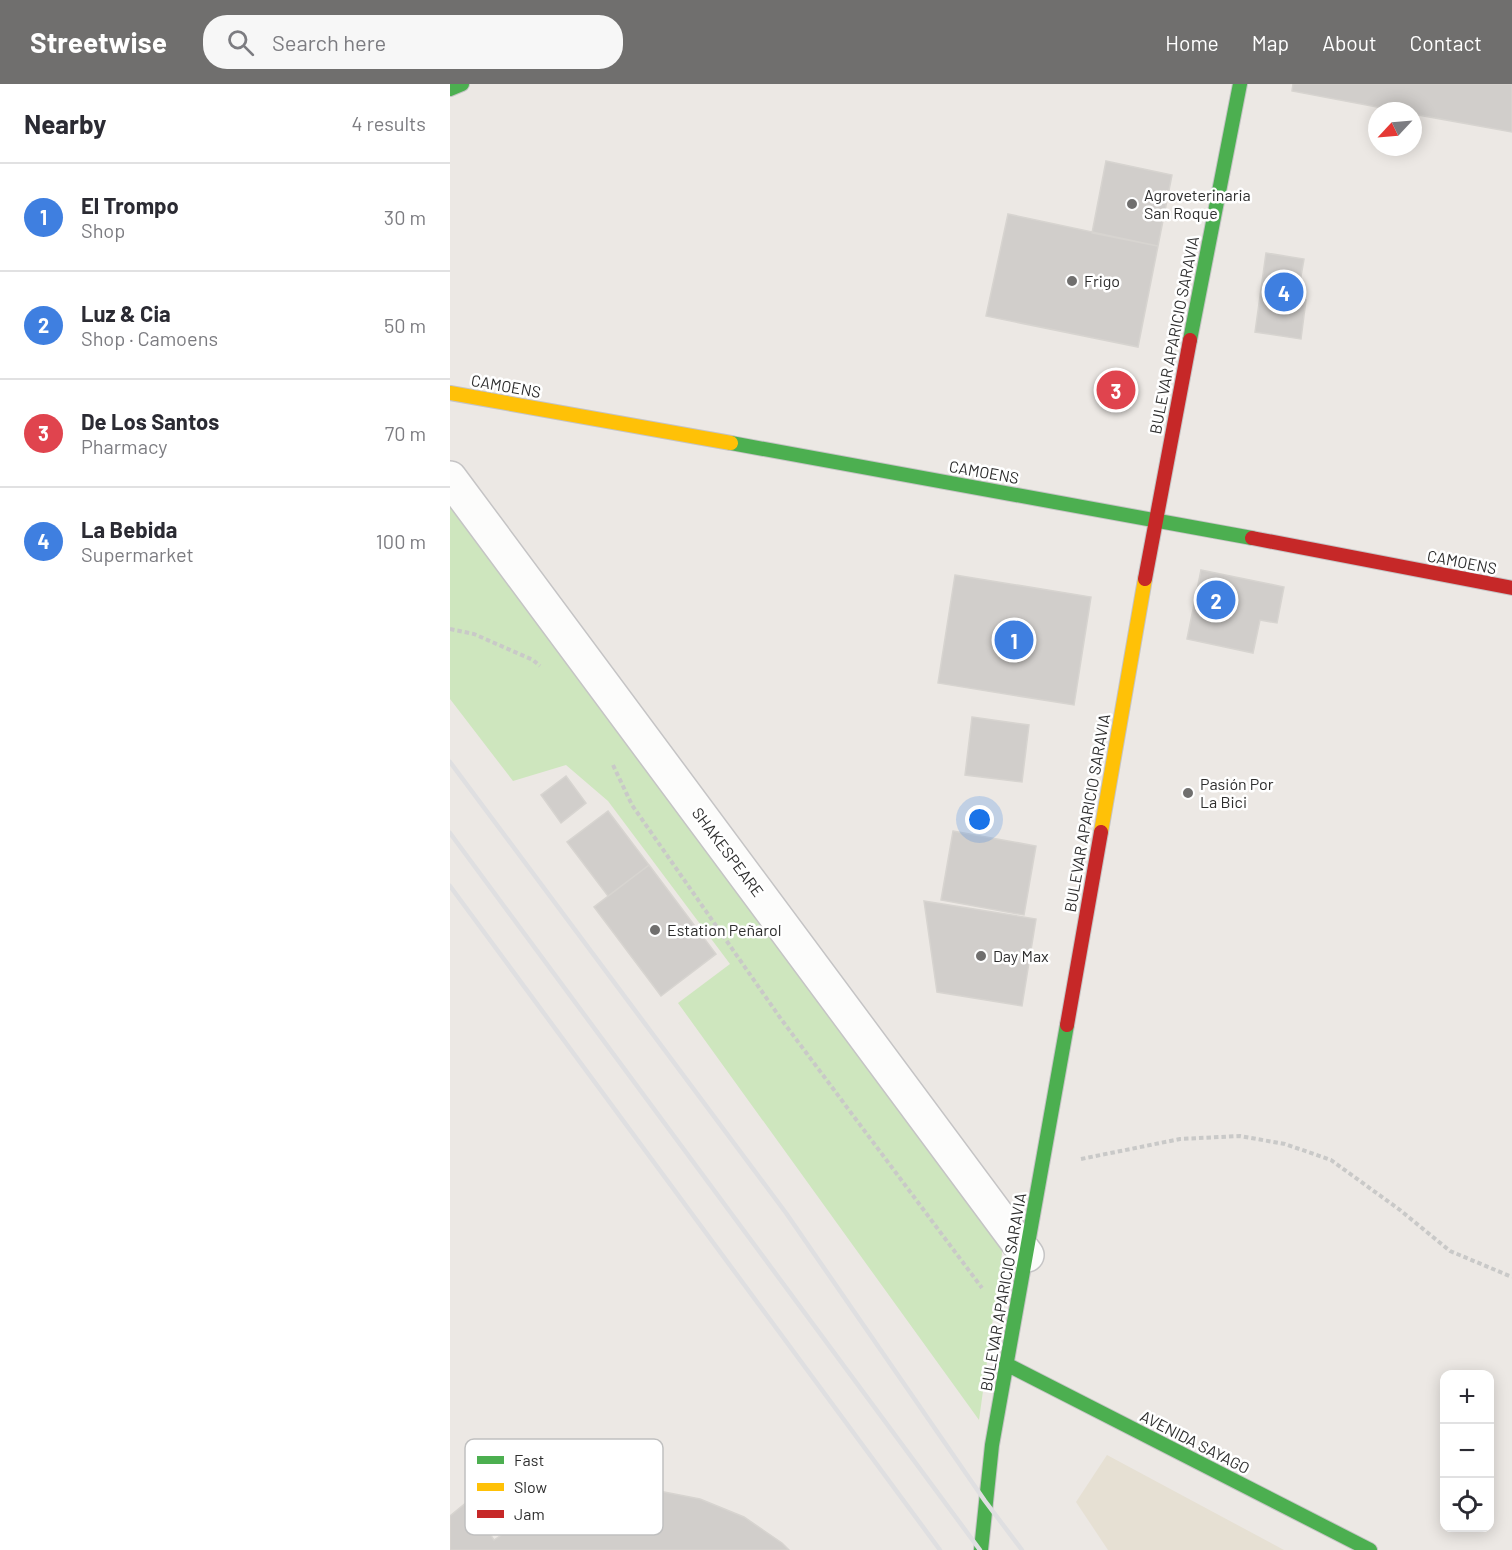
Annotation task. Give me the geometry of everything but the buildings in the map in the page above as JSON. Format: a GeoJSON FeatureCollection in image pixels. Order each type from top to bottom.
{"type":"FeatureCollection","features":[{"type":"Feature","properties":{"kind":"street"},"geometry":{"type":"LineString","coordinates":[[450,89],[462,84]]}},
{"type":"Feature","properties":{"kind":"street","name":"BULEVAR APARICIO SARAVIA"},"geometry":{"type":"LineString","coordinates":[[981,1550],[992,1445],[1155,519],[1240,84]]}},
{"type":"Feature","properties":{"kind":"street","name":"CAMOENS"},"geometry":{"type":"LineString","coordinates":[[450,393],[1155,519],[1512,588]]}},
{"type":"Feature","properties":{"kind":"street","name":"SHAKESPEARE"},"geometry":{"type":"LineString","coordinates":[[450,478],[1027,1255]]}},
{"type":"Feature","properties":{"kind":"street","name":"AVENIDA SAYAGO"},"geometry":{"type":"LineString","coordinates":[[1006,1364],[1370,1550]]}},
{"type":"Feature","properties":{"kind":"path"},"geometry":{"type":"LineString","coordinates":[[450,629],[474,634],[533,660],[541,668]]}},
{"type":"Feature","properties":{"kind":"path"},"geometry":{"type":"LineString","coordinates":[[608,755],[632,805],[781,1019],[1013,1329]]}},
{"type":"Feature","properties":{"kind":"path"},"geometry":{"type":"LineString","coordinates":[[1042,1167],[1180,1139],[1240,1136],[1285,1144],[1331,1160],[1400,1210],[1450,1251],[1512,1277]]}},
{"type":"Feature","properties":{"kind":"shaded area"},"geometry":{"type":"Polygon","coordinates":[[[1107,1455],[1284,1550],[1108,1550],[1076,1502],[1107,1455]]]}},
{"type":"Feature","properties":{"kind":"green space"},"geometry":{"type":"Polygon","coordinates":[[[450,500],[1003,1246],[979,1420],[678,1003],[730,964],[608,801],[566,765],[513,781],[450,699],[450,500]]]}},
{"type":"Feature","properties":{"kind":"railway"},"geometry":{"type":"LineString","coordinates":[[450,762],[786,1213],[985,1501],[1022,1550]]}},
{"type":"Feature","properties":{"kind":"railway"},"geometry":{"type":"LineString","coordinates":[[450,833],[980,1550]]}},
{"type":"Feature","properties":{"kind":"railway"},"geometry":{"type":"LineString","coordinates":[[450,886],[940,1550]]}},
{"type":"Feature","properties":{"kind":"traffic: fast"},"geometry":{"type":"LineString","coordinates":[[450,89],[462,84]]}},
{"type":"Feature","properties":{"kind":"traffic: fast"},"geometry":{"type":"LineString","coordinates":[[1190,340],[1240,84]]}},
{"type":"Feature","properties":{"kind":"traffic: fast"},"geometry":{"type":"LineString","coordinates":[[731,443],[1252,538]]}},
{"type":"Feature","properties":{"kind":"traffic: fast"},"geometry":{"type":"LineString","coordinates":[[981,1550],[992,1445],[1067,1025]]}},
{"type":"Feature","properties":{"kind":"traffic: fast"},"geometry":{"type":"LineString","coordinates":[[1006,1364],[1370,1550]]}},
{"type":"Feature","properties":{"kind":"traffic: slow"},"geometry":{"type":"LineString","coordinates":[[450,393],[731,443]]}},
{"type":"Feature","properties":{"kind":"traffic: slow"},"geometry":{"type":"LineString","coordinates":[[1101,832],[1145,579]]}},
{"type":"Feature","properties":{"kind":"traffic: jam"},"geometry":{"type":"LineString","coordinates":[[1145,579],[1190,340]]}},
{"type":"Feature","properties":{"kind":"traffic: jam"},"geometry":{"type":"LineString","coordinates":[[1252,538],[1512,588]]}},
{"type":"Feature","properties":{"kind":"traffic: jam"},"geometry":{"type":"LineString","coordinates":[[1067,1025],[1101,832]]}},
{"type":"Feature","properties":{"kind":"place","name":"Agroveterinaria San Roque"},"geometry":{"type":"Point","coordinates":[1132,204]}},
{"type":"Feature","properties":{"kind":"place","name":"Frigo"},"geometry":{"type":"Point","coordinates":[1072,281]}},
{"type":"Feature","properties":{"kind":"place","name":"La Bebida"},"geometry":{"type":"Point","coordinates":[1284,292]}},
{"type":"Feature","properties":{"kind":"place","name":"De Los Santos"},"geometry":{"type":"Point","coordinates":[1116,390]}},
{"type":"Feature","properties":{"kind":"place","name":"Luz & Cia"},"geometry":{"type":"Point","coordinates":[1216,600]}},
{"type":"Feature","properties":{"kind":"place","name":"El Trompo"},"geometry":{"type":"Point","coordinates":[1014,640]}},
{"type":"Feature","properties":{"kind":"place","name":"Pasión Por La Bici"},"geometry":{"type":"Point","coordinates":[1188,793]}},
{"type":"Feature","properties":{"kind":"place","name":"Estation Peñarol"},"geometry":{"type":"Point","coordinates":[655,930]}},
{"type":"Feature","properties":{"kind":"place","name":"Day Max"},"geometry":{"type":"Point","coordinates":[981,956]}}]}
